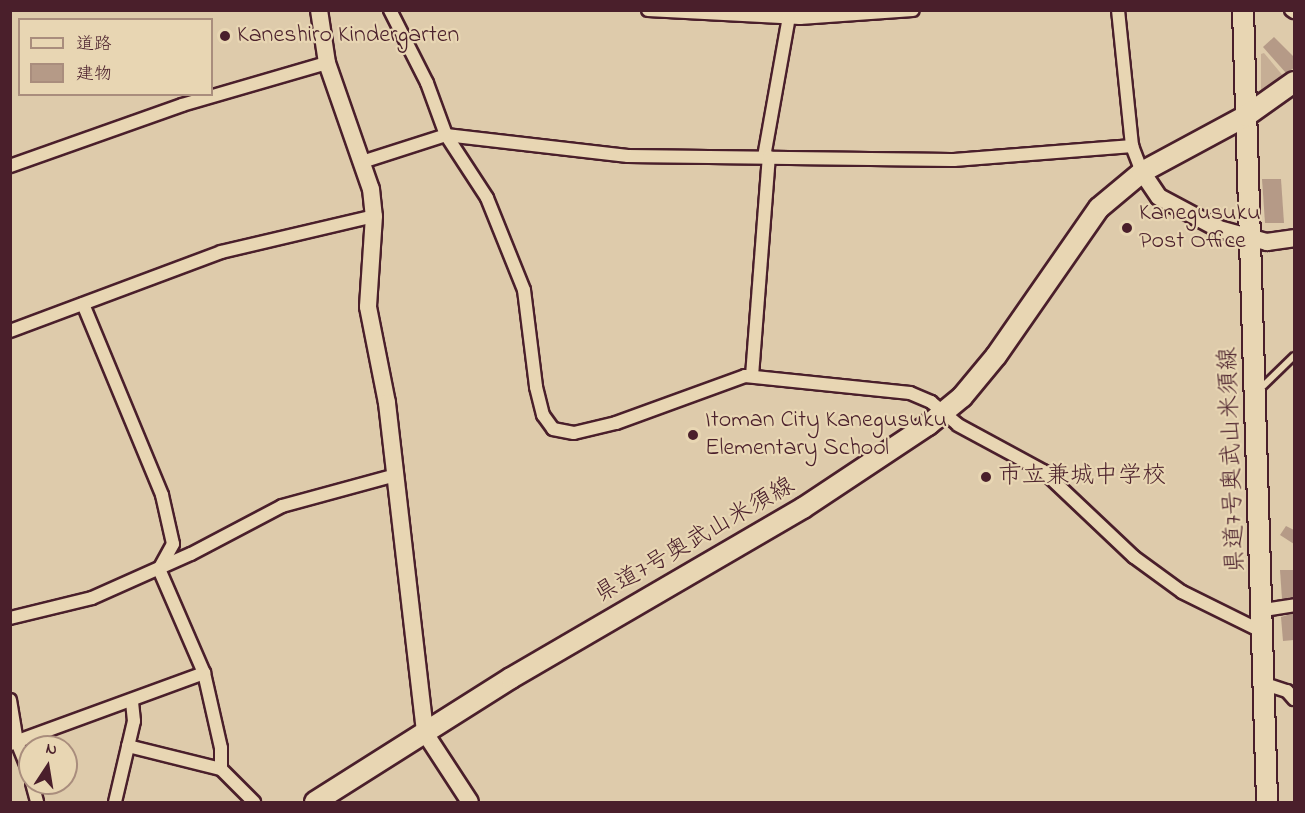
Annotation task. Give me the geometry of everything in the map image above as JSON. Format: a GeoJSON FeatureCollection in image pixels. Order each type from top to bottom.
{"type":"FeatureCollection","features":[{"type":"Feature","properties":{"kind":"main road","name":"県道7号奥武山米須線"},"geometry":{"type":"LineString","coordinates":[[1243,10],[1249,239],[1264,610],[1267,802]]}},
{"type":"Feature","properties":{"kind":"main road"},"geometry":{"type":"LineString","coordinates":[[1246,116],[1294,82]]}},
{"type":"Feature","properties":{"kind":"main road","name":"県道7号奥武山米須線"},"geometry":{"type":"LineString","coordinates":[[315,802],[425,733],[793,514],[943,414],[996,356],[1099,208],[1142,172],[1246,116]]}},
{"type":"Feature","properties":{"kind":"street"},"geometry":{"type":"LineString","coordinates":[[319,10],[327,63],[362,162],[374,216],[368,307],[396,475],[425,733],[470,802]]}},
{"type":"Feature","properties":{"kind":"street"},"geometry":{"type":"LineString","coordinates":[[390,10],[428,83],[446,135],[487,198],[524,290],[536,387],[543,416],[553,429],[574,434],[616,423],[708,387],[752,376],[910,393],[931,402],[943,414],[1043,471],[1134,557],[1182,592],[1263,632]]}},
{"type":"Feature","properties":{"kind":"street"},"geometry":{"type":"LineString","coordinates":[[648,10],[789,17],[913,10]]}},
{"type":"Feature","properties":{"kind":"street"},"geometry":{"type":"LineString","coordinates":[[1118,10],[1132,146],[1142,172],[1159,197],[1249,239],[1267,242],[1294,238]]}},
{"type":"Feature","properties":{"kind":"street"},"geometry":{"type":"LineString","coordinates":[[752,376],[766,157],[789,17]]}},
{"type":"Feature","properties":{"kind":"street"},"geometry":{"type":"LineString","coordinates":[[10,166],[182,105],[327,63]]}},
{"type":"Feature","properties":{"kind":"street"},"geometry":{"type":"LineString","coordinates":[[362,162],[446,135],[628,156],[954,160],[1132,146]]}},
{"type":"Feature","properties":{"kind":"street"},"geometry":{"type":"LineString","coordinates":[[10,330],[221,252],[374,216]]}},
{"type":"Feature","properties":{"kind":"street"},"geometry":{"type":"LineString","coordinates":[[83,304],[162,495],[173,544],[159,569]]}},
{"type":"Feature","properties":{"kind":"street"},"geometry":{"type":"LineString","coordinates":[[10,618],[92,598],[159,569],[282,506],[396,475]]}},
{"type":"Feature","properties":{"kind":"street"},"geometry":{"type":"LineString","coordinates":[[159,569],[204,673],[221,748],[221,769]]}},
{"type":"Feature","properties":{"kind":"street"},"geometry":{"type":"LineString","coordinates":[[1264,610],[1294,605]]}},
{"type":"Feature","properties":{"kind":"street"},"geometry":{"type":"LineString","coordinates":[[10,700],[14,743],[204,673]]}},
{"type":"Feature","properties":{"kind":"street"},"geometry":{"type":"LineString","coordinates":[[1265,684],[1287,691],[1294,699]]}},
{"type":"Feature","properties":{"kind":"street"},"geometry":{"type":"LineString","coordinates":[[115,802],[134,721],[132,701]]}},
{"type":"Feature","properties":{"kind":"street"},"geometry":{"type":"LineString","coordinates":[[128,746],[221,769],[254,802]]}},
{"type":"Feature","properties":{"kind":"lane"},"geometry":{"type":"LineString","coordinates":[[1255,393],[1294,356]]}},
{"type":"Feature","properties":{"kind":"shaded area"},"geometry":{"type":"Polygon","coordinates":[[[1264,53],[1284,77],[1261,93],[1261,54],[1264,53]]]}},
{"type":"Feature","properties":{"kind":"building"},"geometry":{"type":"Polygon","coordinates":[[[1274,37],[1294,57],[1294,68],[1286,73],[1263,47],[1274,37]]]}},
{"type":"Feature","properties":{"kind":"building"},"geometry":{"type":"Polygon","coordinates":[[[1262,179],[1281,179],[1284,223],[1265,223],[1262,179]]]}},
{"type":"Feature","properties":{"kind":"building"},"geometry":{"type":"Polygon","coordinates":[[[1286,526],[1294,530],[1294,544],[1280,535],[1286,526]]]}},
{"type":"Feature","properties":{"kind":"building"},"geometry":{"type":"Polygon","coordinates":[[[1280,570],[1294,570],[1294,597],[1282,599],[1280,570]]]}},
{"type":"Feature","properties":{"kind":"building"},"geometry":{"type":"Polygon","coordinates":[[[1294,613],[1294,640],[1283,641],[1281,617],[1294,613]]]}},
{"type":"Feature","properties":{"kind":"place","name":"Kaneshiro Kindergarten"},"geometry":{"type":"Point","coordinates":[225,36]}},
{"type":"Feature","properties":{"kind":"place","name":"Kanegusuku Post Office"},"geometry":{"type":"Point","coordinates":[1127,228]}},
{"type":"Feature","properties":{"kind":"place","name":"Itoman City Kanegusuku Elementary School"},"geometry":{"type":"Point","coordinates":[693,435]}},
{"type":"Feature","properties":{"kind":"place","name":"市立兼城中学校"},"geometry":{"type":"Point","coordinates":[986,477]}}]}
